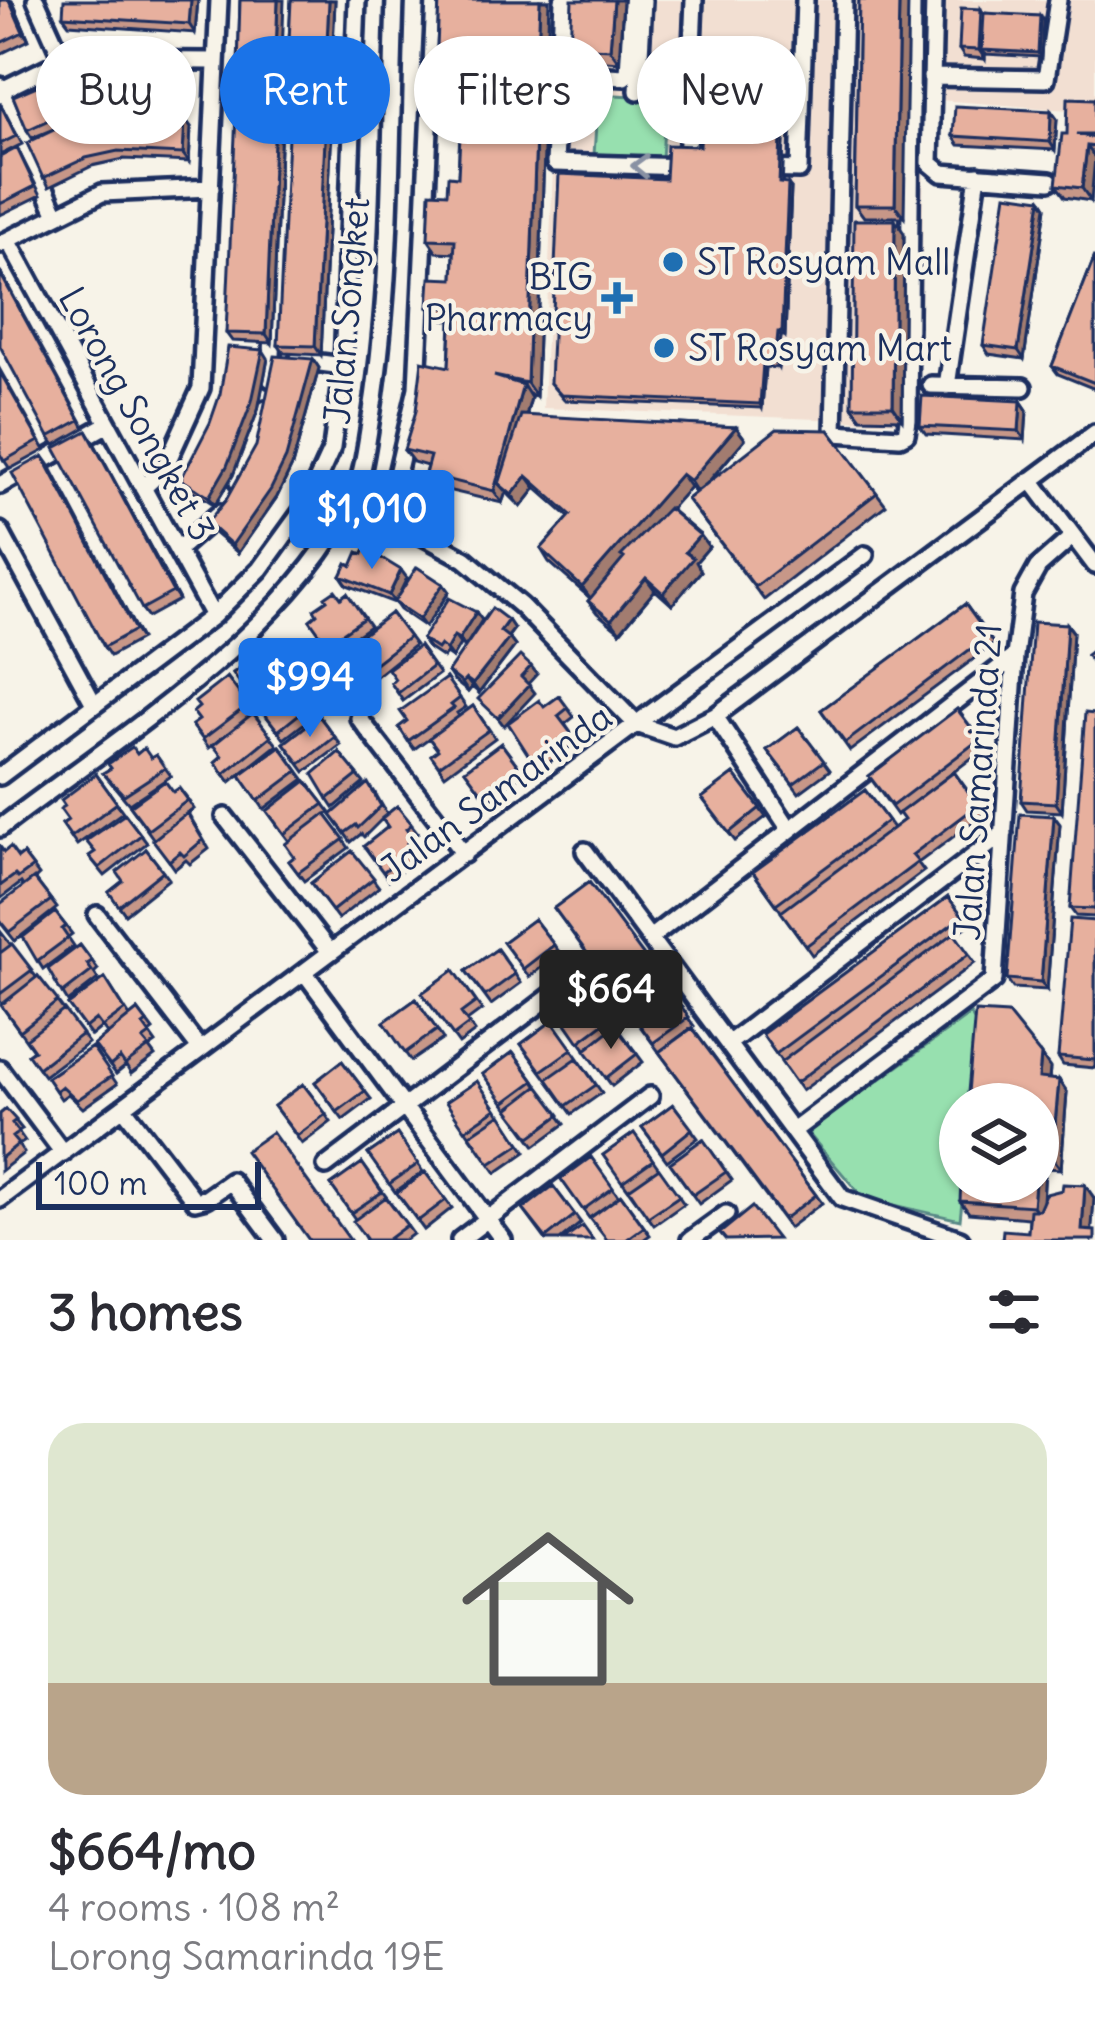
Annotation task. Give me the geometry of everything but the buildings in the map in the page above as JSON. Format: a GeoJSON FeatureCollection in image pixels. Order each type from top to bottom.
{"type":"FeatureCollection","features":[{"type":"Feature","properties":{"kind":"street"},"geometry":{"type":"LineString","coordinates":[[36,0],[52,36]]}},
{"type":"Feature","properties":{"kind":"street"},"geometry":{"type":"LineString","coordinates":[[143,488],[164,469],[201,388],[220,0]]}},
{"type":"Feature","properties":{"kind":"street"},"geometry":{"type":"LineString","coordinates":[[286,36],[287,0]]}},
{"type":"Feature","properties":{"kind":"street","name":"Jalan Songket"},"geometry":{"type":"LineString","coordinates":[[356,36],[357,0]]}},
{"type":"Feature","properties":{"kind":"street","name":"Jalan Songket"},"geometry":{"type":"LineString","coordinates":[[0,828],[236,646],[282,601],[353,498],[382,348],[395,0]]}},
{"type":"Feature","properties":{"kind":"street","name":"Jalan Songket"},"geometry":{"type":"LineString","coordinates":[[387,517],[417,388],[436,0]]}},
{"type":"Feature","properties":{"kind":"street"},"geometry":{"type":"LineString","coordinates":[[563,0],[555,163],[709,167]]}},
{"type":"Feature","properties":{"kind":"street"},"geometry":{"type":"LineString","coordinates":[[576,0],[573,70],[624,77],[628,74],[632,0]]}},
{"type":"Feature","properties":{"kind":"street"},"geometry":{"type":"LineString","coordinates":[[641,36],[643,0]]}},
{"type":"Feature","properties":{"kind":"street"},"geometry":{"type":"LineString","coordinates":[[686,167],[694,0]]}},
{"type":"Feature","properties":{"kind":"street"},"geometry":{"type":"LineString","coordinates":[[754,169],[800,170],[805,0]]}},
{"type":"Feature","properties":{"kind":"street"},"geometry":{"type":"LineString","coordinates":[[844,0],[847,228],[834,434],[900,437],[906,434],[912,0]]}},
{"type":"Feature","properties":{"kind":"street"},"geometry":{"type":"LineString","coordinates":[[934,0],[929,157],[934,168],[942,173],[1050,181]]}},
{"type":"Feature","properties":{"kind":"street"},"geometry":{"type":"LineString","coordinates":[[931,76],[1046,79],[1058,0]]}},
{"type":"Feature","properties":{"kind":"street"},"geometry":{"type":"LineString","coordinates":[[196,62],[214,62]]}},
{"type":"Feature","properties":{"kind":"street"},"geometry":{"type":"LineString","coordinates":[[36,72],[0,89],[57,215]]}},
{"type":"Feature","properties":{"kind":"street"},"geometry":{"type":"LineString","coordinates":[[213,116],[220,117]]}},
{"type":"Feature","properties":{"kind":"street"},"geometry":{"type":"LineString","coordinates":[[177,550],[215,520],[239,479],[265,412],[275,358],[284,144]]}},
{"type":"Feature","properties":{"kind":"street","name":"Jalan Songket"},"geometry":{"type":"LineString","coordinates":[[0,776],[213,616],[260,569],[305,507],[332,448],[343,366],[351,144]]}},
{"type":"Feature","properties":{"kind":"street"},"geometry":{"type":"LineString","coordinates":[[978,176],[939,385],[1023,387]]}},
{"type":"Feature","properties":{"kind":"street"},"geometry":{"type":"LineString","coordinates":[[4,242],[102,193],[211,188]]}},
{"type":"Feature","properties":{"kind":"street"},"geometry":{"type":"LineString","coordinates":[[888,229],[909,229]]}},
{"type":"Feature","properties":{"kind":"street","name":"Lorong Songket 3"},"geometry":{"type":"LineString","coordinates":[[4,242],[213,616]]}},
{"type":"Feature","properties":{"kind":"street"},"geometry":{"type":"LineString","coordinates":[[206,350],[229,352]]}},
{"type":"Feature","properties":{"kind":"street"},"geometry":{"type":"LineString","coordinates":[[252,355],[343,366]]}},
{"type":"Feature","properties":{"kind":"street"},"geometry":{"type":"LineString","coordinates":[[0,484],[108,424]]}},
{"type":"Feature","properties":{"kind":"street","name":"Jalan Samarinda"},"geometry":{"type":"LineString","coordinates":[[0,1199],[636,724],[674,736],[715,716],[1094,436]]}},
{"type":"Feature","properties":{"kind":"street"},"geometry":{"type":"LineString","coordinates":[[1031,480],[1095,565]]}},
{"type":"Feature","properties":{"kind":"street"},"geometry":{"type":"LineString","coordinates":[[353,498],[465,559],[636,724],[865,555]]}},
{"type":"Feature","properties":{"kind":"street"},"geometry":{"type":"LineString","coordinates":[[0,531],[5,553],[94,704]]}},
{"type":"Feature","properties":{"kind":"street","name":"Jalan Samarinda 21"},"geometry":{"type":"LineString","coordinates":[[793,1131],[994,980],[1023,594],[1029,580],[1073,536]]}},
{"type":"Feature","properties":{"kind":"street"},"geometry":{"type":"LineString","coordinates":[[650,938],[1015,656]]}},
{"type":"Feature","properties":{"kind":"street"},"geometry":{"type":"LineString","coordinates":[[715,716],[790,830]]}},
{"type":"Feature","properties":{"kind":"street"},"geometry":{"type":"LineString","coordinates":[[359,718],[464,854]]}},
{"type":"Feature","properties":{"kind":"street"},"geometry":{"type":"LineString","coordinates":[[225,817],[330,952]]}},
{"type":"Feature","properties":{"kind":"street"},"geometry":{"type":"LineString","coordinates":[[728,1044],[1004,833]]}},
{"type":"Feature","properties":{"kind":"street"},"geometry":{"type":"LineString","coordinates":[[585,851],[842,1198],[960,1239]]}},
{"type":"Feature","properties":{"kind":"street"},"geometry":{"type":"LineString","coordinates":[[98,915],[200,1049]]}},
{"type":"Feature","properties":{"kind":"street"},"geometry":{"type":"LineString","coordinates":[[304,973],[503,1240]]}},
{"type":"Feature","properties":{"kind":"street"},"geometry":{"type":"LineString","coordinates":[[326,1166],[568,983]]}},
{"type":"Feature","properties":{"kind":"street"},"geometry":{"type":"LineString","coordinates":[[0,1069],[63,1153]]}},
{"type":"Feature","properties":{"kind":"street"},"geometry":{"type":"LineString","coordinates":[[460,1240],[650,1096]]}},
{"type":"Feature","properties":{"kind":"street"},"geometry":{"type":"LineString","coordinates":[[123,1107],[195,1201],[231,1181],[275,1240]]}},
{"type":"Feature","properties":{"kind":"street"},"geometry":{"type":"LineString","coordinates":[[690,1240],[726,1214]]}},
{"type":"Feature","properties":{"kind":"shaded area"},"geometry":{"type":"Polygon","coordinates":[[[560,0],[1095,0],[1095,112],[925,99],[919,423],[543,408],[554,144],[613,144],[613,36],[558,36],[560,0]]]}},
{"type":"Feature","properties":{"kind":"green space"},"geometry":{"type":"Polygon","coordinates":[[[613,95],[637,96],[637,144],[663,144],[662,158],[594,155],[595,144],[613,144],[613,95]]]}},
{"type":"Feature","properties":{"kind":"green space"},"geometry":{"type":"Polygon","coordinates":[[[970,1014],[980,1030],[974,1083],[939,1083],[939,1203],[962,1203],[960,1220],[863,1198],[807,1132],[970,1014]]]}},
{"type":"Feature","properties":{"kind":"place","name":"ST Rosyam Mall"},"geometry":{"type":"Point","coordinates":[673,262]}},
{"type":"Feature","properties":{"kind":"place","name":"BIG Pharmacy"},"geometry":{"type":"Point","coordinates":[617,298]}},
{"type":"Feature","properties":{"kind":"place","name":"ST Rosyam Mart"},"geometry":{"type":"Point","coordinates":[664,348]}}]}
